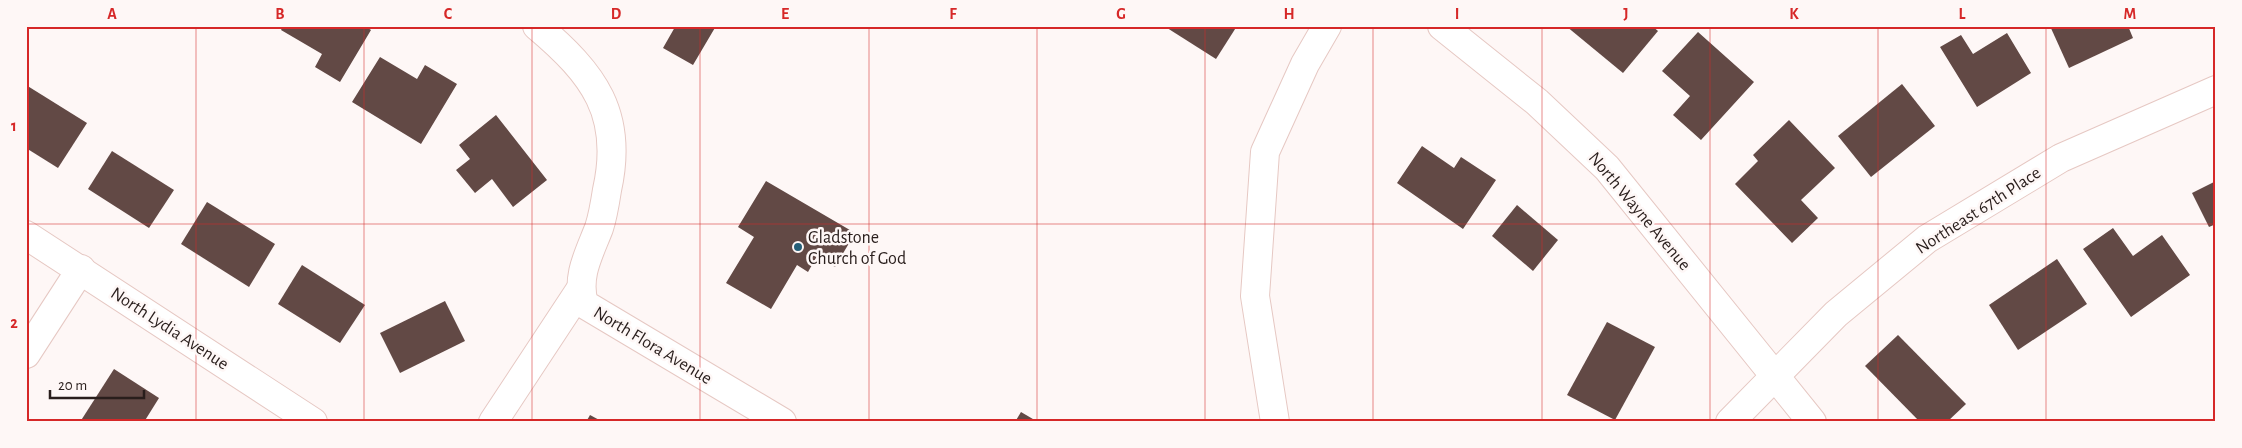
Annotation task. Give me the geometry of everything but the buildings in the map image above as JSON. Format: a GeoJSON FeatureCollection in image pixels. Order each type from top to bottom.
{"type":"FeatureCollection","features":[{"type":"Feature","properties":{"kind":"street","name":"North Flora Avenue"},"geometry":{"type":"LineString","coordinates":[[537,26],[560,45],[586,75],[606,110],[612,132],[610,177],[600,222],[582,274],[580,290],[584,304],[782,422]]}},
{"type":"Feature","properties":{"kind":"street"},"geometry":{"type":"LineString","coordinates":[[1275,422],[1255,296],[1265,152],[1305,64],[1327,26]]}},
{"type":"Feature","properties":{"kind":"street","name":"North Wayne Avenue"},"geometry":{"type":"LineString","coordinates":[[1442,26],[1537,102],[1607,168],[1812,422]]}},
{"type":"Feature","properties":{"kind":"street","name":"Northeast 67th Place"},"geometry":{"type":"LineString","coordinates":[[1730,422],[1836,314],[1927,240],[2061,158],[2216,90]]}},
{"type":"Feature","properties":{"kind":"street","name":"North Lydia Avenue"},"geometry":{"type":"LineString","coordinates":[[26,235],[313,422]]}},
{"type":"Feature","properties":{"kind":"street"},"geometry":{"type":"LineString","coordinates":[[26,354],[80,269]]}},
{"type":"Feature","properties":{"kind":"street"},"geometry":{"type":"LineString","coordinates":[[493,422],[580,290]]}},
{"type":"Feature","properties":{"kind":"place","name":"Gladstone Church of God"},"geometry":{"type":"Point","coordinates":[798,247]}}]}
